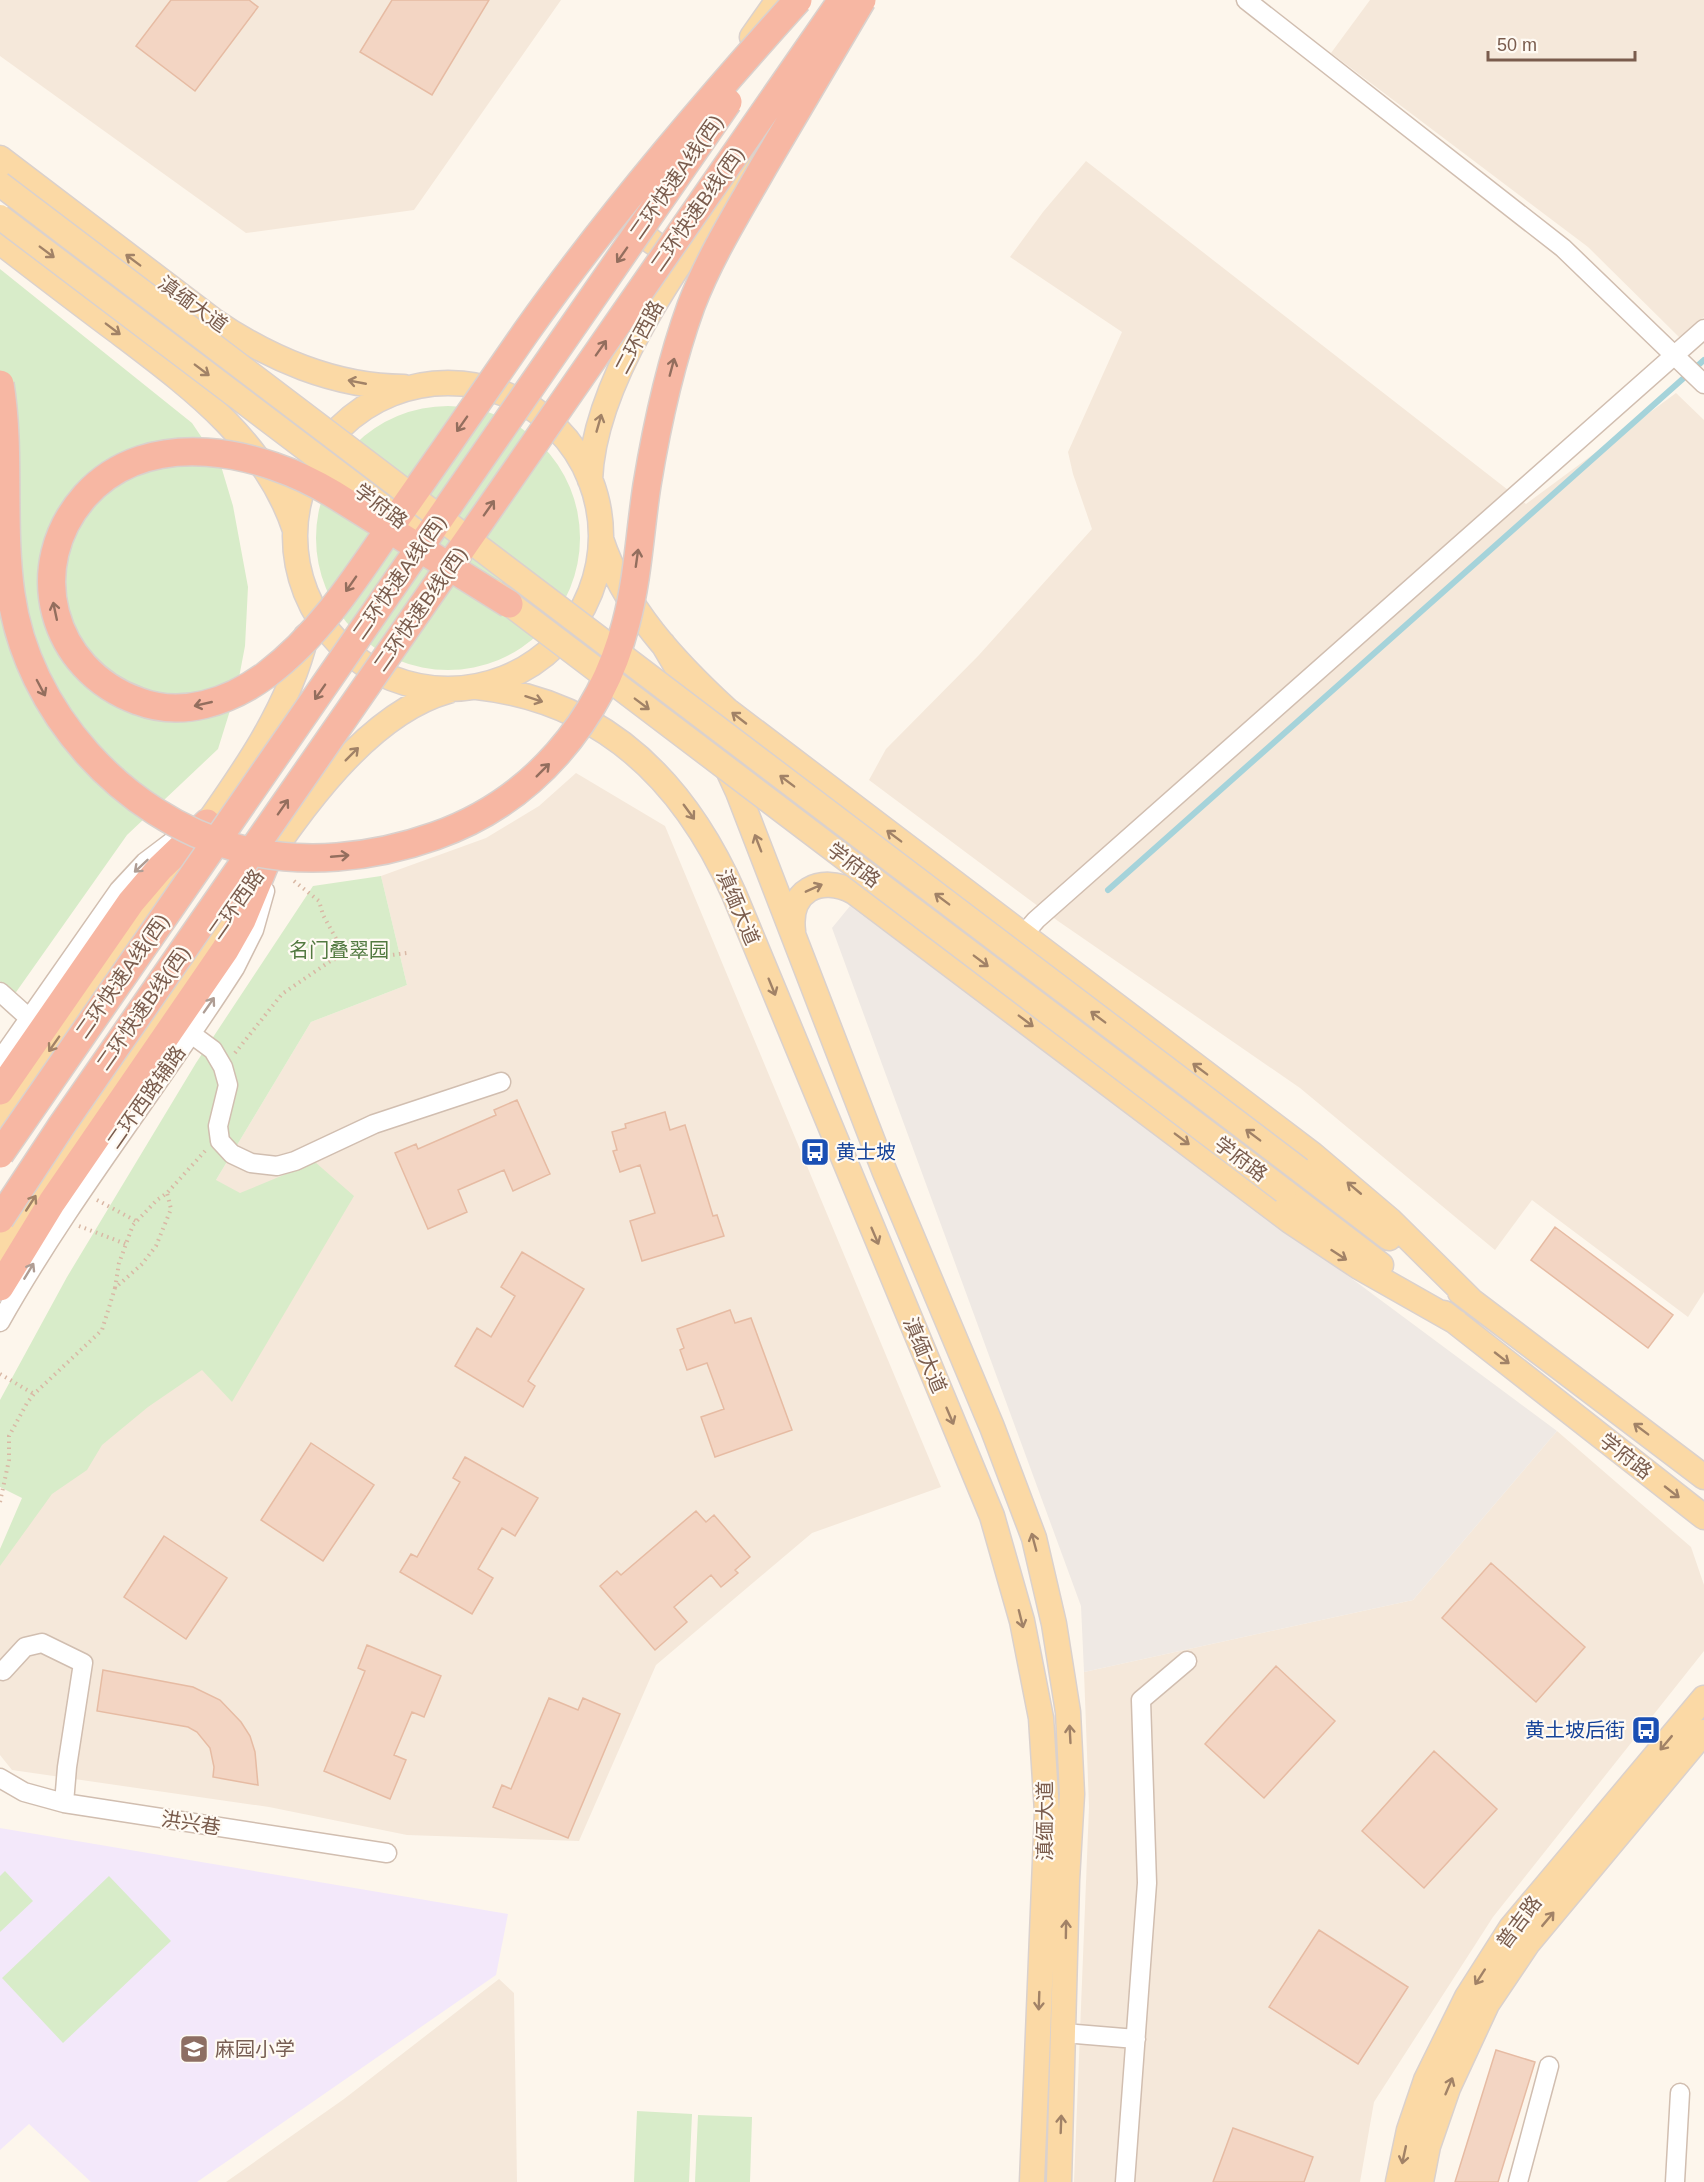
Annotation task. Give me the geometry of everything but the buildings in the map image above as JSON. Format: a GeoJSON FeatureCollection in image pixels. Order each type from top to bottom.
{"type":"FeatureCollection","features":[{"type":"Feature","properties":{"kind":"highway"},"geometry":{"type":"LineString","coordinates":[[509,603],[402,536],[392,530],[382,524],[312,481],[273,465],[212,452],[179,453],[146,459],[114,473],[99,484],[85,496],[65,528],[56,554],[52,582],[57,620],[74,656],[105,685],[125,697],[150,706],[187,708],[225,698],[264,676],[303,642],[344,595],[384,536],[391,526],[398,517],[405,507],[526,332],[571,271],[692,121],[799,0]]}},
{"type":"Feature","properties":{"kind":"highway","name":"二环快速A线(西)"},"geometry":{"type":"LineString","coordinates":[[0,1154],[799,0]]}},
{"type":"Feature","properties":{"kind":"highway","name":"二环快速B线(西)"},"geometry":{"type":"LineString","coordinates":[[0,1219],[62,1125],[842,0]]}},
{"type":"Feature","properties":{"kind":"highway"},"geometry":{"type":"LineString","coordinates":[[0,384],[4,427],[10,592],[18,632],[32,671],[54,709],[84,749],[103,768],[141,801],[181,826],[223,844],[268,855],[317,858],[368,853],[449,831],[497,807],[537,776],[570,741],[605,683],[626,624],[658,430],[671,371],[691,307],[719,244],[862,0]]}},
{"type":"Feature","properties":{"kind":"highway"},"geometry":{"type":"LineString","coordinates":[[0,1091],[32,1030],[138,893],[207,823]]}},
{"type":"Feature","properties":{"kind":"highway"},"geometry":{"type":"LineString","coordinates":[[0,1287],[71,1174],[225,950],[242,920],[266,862]]}},
{"type":"Feature","properties":{"kind":"main road"},"geometry":{"type":"LineString","coordinates":[[458,384],[494,361],[535,325],[592,262],[640,199],[778,0]]}},
{"type":"Feature","properties":{"kind":"main road","name":"二环西路"},"geometry":{"type":"LineString","coordinates":[[590,480],[598,424],[616,380],[652,310],[862,0]]}},
{"type":"Feature","properties":{"kind":"main road","name":"滇缅大道"},"geometry":{"type":"LineString","coordinates":[[0,158],[213,320],[239,337],[283,359],[327,375],[382,386],[415,387]]}},
{"type":"Feature","properties":{"kind":"main road","name":"学府路"},"geometry":{"type":"LineString","coordinates":[[0,184],[1704,1477]]}},
{"type":"Feature","properties":{"kind":"main road"},"geometry":{"type":"LineString","coordinates":[[640,199],[636,211],[639,224],[645,235],[655,244],[667,249],[680,250],[698,239]]}},
{"type":"Feature","properties":{"kind":"main road","name":"学府路"},"geometry":{"type":"LineString","coordinates":[[0,217],[1456,1322],[1704,1517]]}},
{"type":"Feature","properties":{"kind":"main road"},"geometry":{"type":"LineString","coordinates":[[0,242],[201,396],[239,436],[261,464],[280,496],[295,531]]}},
{"type":"Feature","properties":{"kind":"main road"},"geometry":{"type":"LineString","coordinates":[[201,396],[214,402],[228,402],[240,395],[249,385],[255,372],[254,358],[239,337]]}},
{"type":"Feature","properties":{"kind":"main road"},"geometry":{"type":"LineString","coordinates":[[0,1122],[207,823],[261,739],[286,692],[299,662],[307,634],[308,598],[296,554],[297,509],[312,466],[324,446],[339,429],[356,414],[385,397],[415,387],[458,384],[500,393],[539,414],[569,444],[590,480],[600,519],[601,539]]}},
{"type":"Feature","properties":{"kind":"main road","name":"学府路"},"geometry":{"type":"LineString","coordinates":[[601,539],[626,591],[663,644],[693,678],[727,710],[1329,1167],[1405,1234],[1472,1301]]}},
{"type":"Feature","properties":{"kind":"main road","name":"二环西路"},"geometry":{"type":"LineString","coordinates":[[0,1252],[57,1164],[309,803],[362,745],[409,709],[432,697],[499,681],[539,660],[568,632],[589,598],[596,579],[601,539]]}},
{"type":"Feature","properties":{"kind":"main road","name":"滇缅大道"},"geometry":{"type":"LineString","coordinates":[[308,598],[333,637],[349,653],[387,677],[431,688],[466,688],[513,693],[551,704],[608,734],[627,747],[662,779],[694,819],[734,894],[992,1516],[1022,1621],[1041,1718],[1047,1812],[1032,2182]]}},
{"type":"Feature","properties":{"kind":"main road","name":"滇缅大道"},"geometry":{"type":"LineString","coordinates":[[663,644],[696,700],[724,758],[884,1170],[992,1427],[1034,1538],[1053,1624],[1068,1712],[1072,1794],[1059,2182]]}},
{"type":"Feature","properties":{"kind":"main road"},"geometry":{"type":"LineString","coordinates":[[207,823],[225,814],[238,814],[249,820],[259,828],[265,839],[268,850],[266,862]]}},
{"type":"Feature","properties":{"kind":"main road"},"geometry":{"type":"LineString","coordinates":[[891,919],[885,908],[884,897],[893,875],[902,867],[913,862],[930,864]]}},
{"type":"Feature","properties":{"kind":"main road"},"geometry":{"type":"LineString","coordinates":[[794,937],[792,921],[798,901],[806,891],[824,884],[838,885],[854,892],[1298,1227],[1359,1268],[1456,1322]]}},
{"type":"Feature","properties":{"kind":"main road","name":"普吉路"},"geometry":{"type":"LineString","coordinates":[[1398,2182],[1409,2130],[1426,2080],[1467,1997],[1511,1928],[1704,1698]]}},
{"type":"Feature","properties":{"kind":"main road","name":"普吉路"},"geometry":{"type":"LineString","coordinates":[[1421,2182],[1428,2146],[1448,2088],[1487,2004],[1528,1942],[1704,1732]]}},
{"type":"Feature","properties":{"kind":"street"},"geometry":{"type":"LineString","coordinates":[[1246,0],[1563,248],[1700,380]]}},
{"type":"Feature","properties":{"kind":"street"},"geometry":{"type":"LineString","coordinates":[[1023,935],[1045,912],[1676,357],[1704,329]]}},
{"type":"Feature","properties":{"kind":"street","name":"二环西路辅路"},"geometry":{"type":"LineString","coordinates":[[0,1322],[62,1220],[226,981],[249,942],[263,900],[266,862]]}},
{"type":"Feature","properties":{"kind":"street"},"geometry":{"type":"LineString","coordinates":[[0,992],[32,1030],[0,1060]]}},
{"type":"Feature","properties":{"kind":"street"},"geometry":{"type":"LineString","coordinates":[[190,1033],[213,1050],[223,1067],[228,1085],[218,1126],[220,1141],[232,1154],[251,1163],[277,1166],[295,1161],[374,1124],[501,1082]]}},
{"type":"Feature","properties":{"kind":"street"},"geometry":{"type":"LineString","coordinates":[[3,1671],[25,1647],[42,1643],[83,1663],[67,1767],[64,1803]]}},
{"type":"Feature","properties":{"kind":"street"},"geometry":{"type":"LineString","coordinates":[[1125,2182],[1147,1883],[1141,1700],[1187,1660]]}},
{"type":"Feature","properties":{"kind":"street","name":"洪兴巷"},"geometry":{"type":"LineString","coordinates":[[0,1778],[24,1792],[64,1803],[387,1853]]}},
{"type":"Feature","properties":{"kind":"street"},"geometry":{"type":"LineString","coordinates":[[1064,2033],[1136,2039]]}},
{"type":"Feature","properties":{"kind":"street"},"geometry":{"type":"LineString","coordinates":[[1518,2182],[1549,2066]]}},
{"type":"Feature","properties":{"kind":"street"},"geometry":{"type":"LineString","coordinates":[[1675,2182],[1680,2093]]}},
{"type":"Feature","properties":{"kind":"path"},"geometry":{"type":"LineString","coordinates":[[266,862],[305,888],[319,901],[323,915],[339,944],[340,957]]}},
{"type":"Feature","properties":{"kind":"path"},"geometry":{"type":"LineString","coordinates":[[223,1067],[282,994],[332,960],[350,955],[369,958],[407,953]]}},
{"type":"Feature","properties":{"kind":"path"},"geometry":{"type":"LineString","coordinates":[[0,1502],[9,1460],[9,1436],[34,1394],[102,1330],[115,1288],[119,1263],[133,1225],[167,1193],[204,1152],[220,1141]]}},
{"type":"Feature","properties":{"kind":"path"},"geometry":{"type":"LineString","coordinates":[[82,1190],[136,1221]]}},
{"type":"Feature","properties":{"kind":"path"},"geometry":{"type":"LineString","coordinates":[[115,1288],[142,1264],[156,1246],[171,1209],[167,1193]]}},
{"type":"Feature","properties":{"kind":"path"},"geometry":{"type":"LineString","coordinates":[[62,1220],[126,1244]]}},
{"type":"Feature","properties":{"kind":"path"},"geometry":{"type":"LineString","coordinates":[[0,1374],[34,1394]]}},
{"type":"Feature","properties":{"kind":"shaded area"},"geometry":{"type":"Polygon","coordinates":[[[0,0],[561,0],[414,210],[246,233],[0,56],[0,0]]]}},
{"type":"Feature","properties":{"kind":"shaded area"},"geometry":{"type":"Polygon","coordinates":[[[1370,0],[1704,0],[1704,317],[1680,338],[1588,247],[1331,53],[1370,0]]]}},
{"type":"Feature","properties":{"kind":"shaded area"},"geometry":{"type":"Polygon","coordinates":[[[1086,161],[1526,504],[1676,393],[1704,420],[1704,1292],[1688,1317],[1532,1200],[1495,1250],[1300,1088],[1058,921],[869,780],[886,749],[979,655],[1092,529],[1068,452],[1122,332],[1010,257],[1043,212],[1086,161]]]}},
{"type":"Feature","properties":{"kind":"shaded area"},"geometry":{"type":"Polygon","coordinates":[[[576,773],[665,826],[941,1487],[812,1533],[656,1665],[579,1841],[407,1835],[269,1807],[12,1770],[0,1755],[0,1557],[216,1180],[311,1022],[407,985],[381,876],[486,838],[539,806],[576,773]]]}},
{"type":"Feature","properties":{"kind":"shaded area"},"geometry":{"type":"Polygon","coordinates":[[[850,906],[1557,1431],[1413,1600],[1084,1672],[1081,1606],[832,928],[850,906]]]}},
{"type":"Feature","properties":{"kind":"shaded area"},"geometry":{"type":"Polygon","coordinates":[[[1557,1431],[1691,1547],[1704,1585],[1704,1651],[1493,1917],[1374,2102],[1360,2182],[1074,2182],[1089,1807],[1084,1672],[1413,1600],[1557,1431]]]}},
{"type":"Feature","properties":{"kind":"shaded area","name":"麻园小学"},"geometry":{"type":"Polygon","coordinates":[[[0,1828],[508,1914],[496,1975],[197,2182],[91,2182],[29,2124],[0,2150],[0,1828]]]}},
{"type":"Feature","properties":{"kind":"shaded area"},"geometry":{"type":"Polygon","coordinates":[[[499,1979],[514,1993],[517,2182],[226,2182],[344,2099],[499,1979]]]}},
{"type":"Feature","properties":{"kind":"green space"},"geometry":{"type":"Polygon","coordinates":[[[0,269],[192,423],[221,466],[233,506],[248,587],[245,646],[237,688],[218,749],[127,835],[14,995],[0,981],[0,269]]]}},
{"type":"Feature","properties":{"kind":"green space"},"geometry":{"type":"Polygon","coordinates":[[[435,406],[461,406],[486,411],[510,421],[542,444],[558,464],[570,487],[578,512],[580,538],[578,564],[570,589],[558,612],[542,632],[522,648],[486,665],[461,670],[435,670],[410,665],[386,655],[354,632],[338,612],[321,576],[316,551],[316,525],[321,500],[331,476],[354,444],[374,428],[410,411],[435,406]]]}},
{"type":"Feature","properties":{"kind":"green space","name":"名门叠翠园"},"geometry":{"type":"Polygon","coordinates":[[[381,876],[407,985],[311,1022],[216,1180],[240,1193],[315,1162],[354,1196],[232,1402],[202,1370],[148,1407],[102,1445],[87,1470],[52,1494],[0,1566],[0,1549],[22,1498],[0,1487],[0,1400],[67,1277],[196,1063],[313,886],[381,876]]]}},
{"type":"Feature","properties":{"kind":"green space"},"geometry":{"type":"Polygon","coordinates":[[[5,1871],[33,1901],[0,1932],[0,1876],[5,1871]]]}},
{"type":"Feature","properties":{"kind":"green space"},"geometry":{"type":"Polygon","coordinates":[[[109,1876],[171,1941],[63,2043],[2,1978],[109,1876]]]}},
{"type":"Feature","properties":{"kind":"green space"},"geometry":{"type":"Polygon","coordinates":[[[637,2111],[692,2114],[689,2182],[634,2182],[637,2111]]]}},
{"type":"Feature","properties":{"kind":"green space"},"geometry":{"type":"Polygon","coordinates":[[[698,2115],[752,2117],[750,2182],[695,2182],[698,2115]]]}},
{"type":"Feature","properties":{"kind":"waterway"},"geometry":{"type":"LineString","coordinates":[[1108,890],[1704,360]]}},
{"type":"Feature","properties":{"kind":"place","name":"黄士坡"},"geometry":{"type":"Point","coordinates":[815,1152]}},
{"type":"Feature","properties":{"kind":"place","name":"黄土坡后街"},"geometry":{"type":"Point","coordinates":[1646,1730]}},
{"type":"Feature","properties":{"kind":"place","name":"麻园小学"},"geometry":{"type":"Point","coordinates":[194,2049]}}]}
